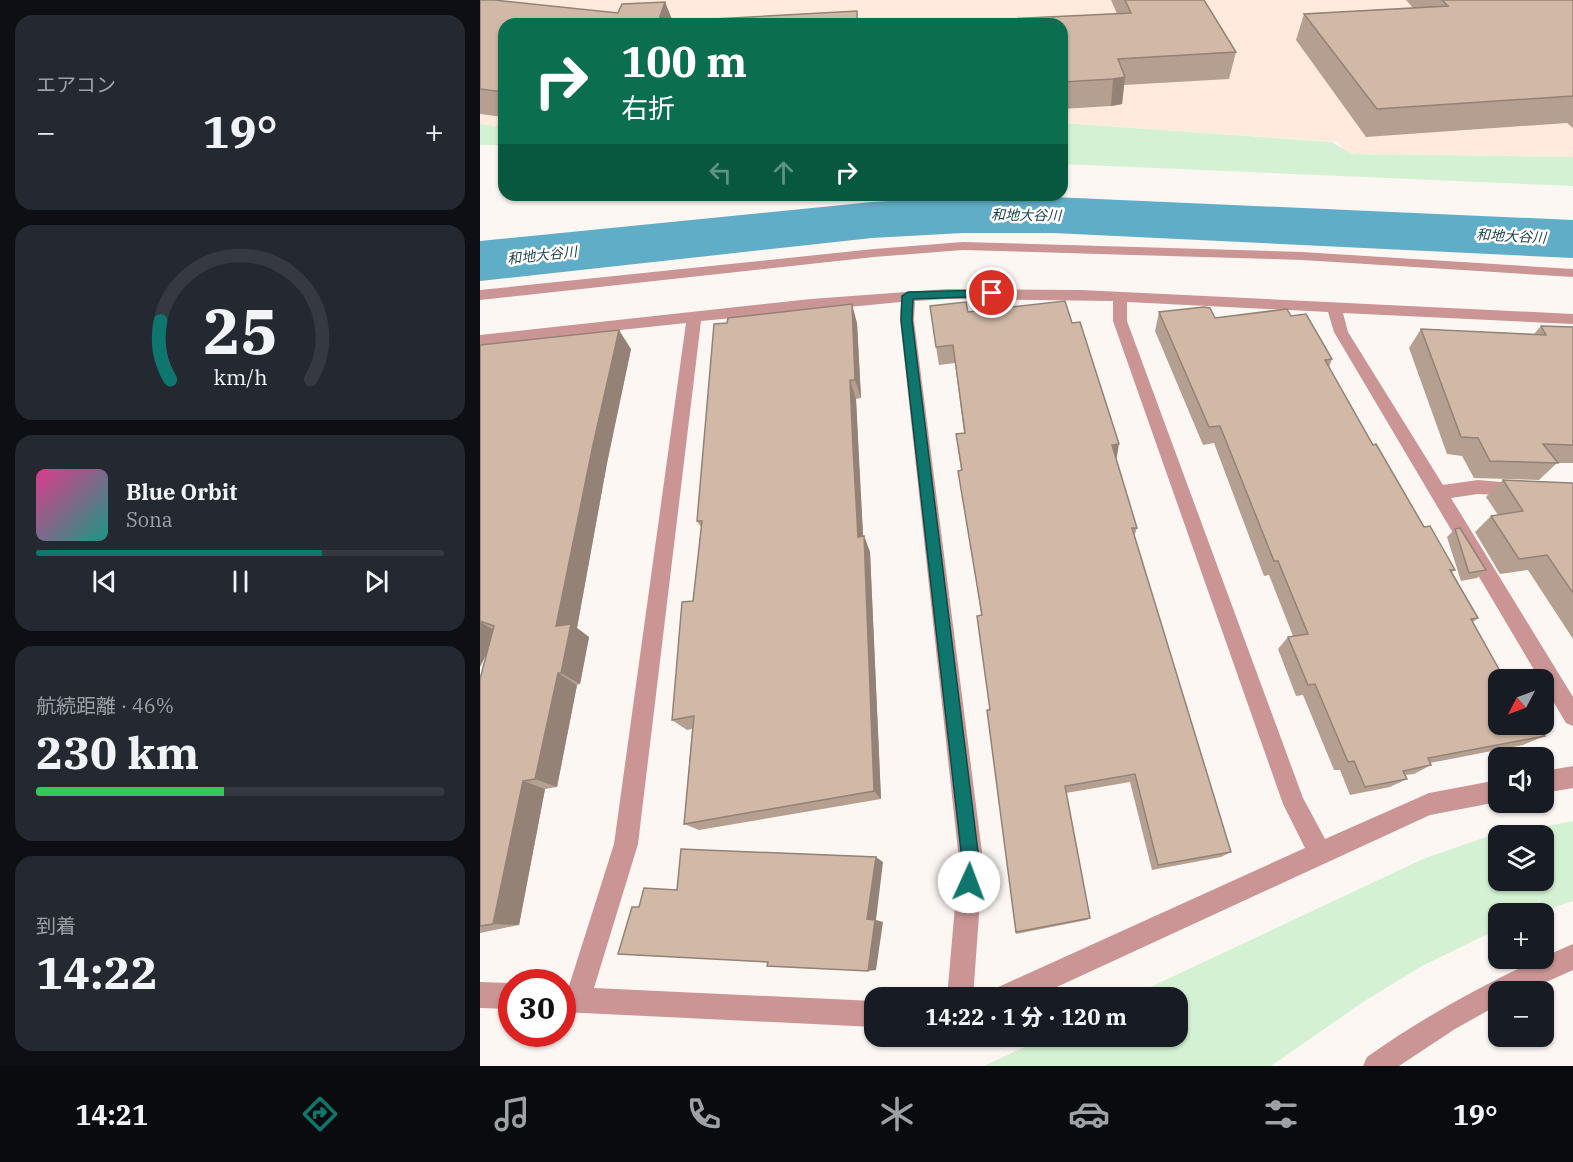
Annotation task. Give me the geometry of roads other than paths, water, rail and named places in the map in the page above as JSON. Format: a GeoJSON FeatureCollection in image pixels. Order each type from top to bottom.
{"type":"FeatureCollection","features":[{"type":"Feature","properties":{"kind":"street"},"geometry":{"type":"LineString","coordinates":[[480,295],[874,253],[963,246],[1302,256],[1573,273]]}},
{"type":"Feature","properties":{"kind":"street"},"geometry":{"type":"LineString","coordinates":[[480,340],[908,296],[1014,293],[1573,319]]}},
{"type":"Feature","properties":{"kind":"street"},"geometry":{"type":"LineString","coordinates":[[908,296],[907,320],[970,860],[961,987]]}},
{"type":"Feature","properties":{"kind":"street"},"geometry":{"type":"LineString","coordinates":[[1120,297],[1120,321],[1144,388],[1294,804],[1320,853]]}},
{"type":"Feature","properties":{"kind":"street"},"geometry":{"type":"LineString","coordinates":[[1334,307],[1341,332],[1573,716]]}},
{"type":"Feature","properties":{"kind":"street"},"geometry":{"type":"LineString","coordinates":[[576,982],[626,844],[694,317]]}},
{"type":"Feature","properties":{"kind":"street"},"geometry":{"type":"LineString","coordinates":[[1438,493],[1478,487],[1537,490]]}},
{"type":"Feature","properties":{"kind":"street"},"geometry":{"type":"LineString","coordinates":[[1554,780],[1573,777]]}},
{"type":"Feature","properties":{"kind":"street"},"geometry":{"type":"LineString","coordinates":[[1027,987],[1429,804],[1488,793]]}},
{"type":"Feature","properties":{"kind":"street"},"geometry":{"type":"LineString","coordinates":[[1376,1066],[1452,1016],[1512,984],[1573,957]]}},
{"type":"Feature","properties":{"kind":"street"},"geometry":{"type":"LineString","coordinates":[[480,995],[498,996]]}},
{"type":"Feature","properties":{"kind":"street"},"geometry":{"type":"LineString","coordinates":[[576,999],[864,1014]]}},
{"type":"Feature","properties":{"kind":"waterway","name":"和地大谷川"},"geometry":{"type":"LineString","coordinates":[[480,261],[872,220],[963,215],[1053,215],[1573,239]]}}]}
